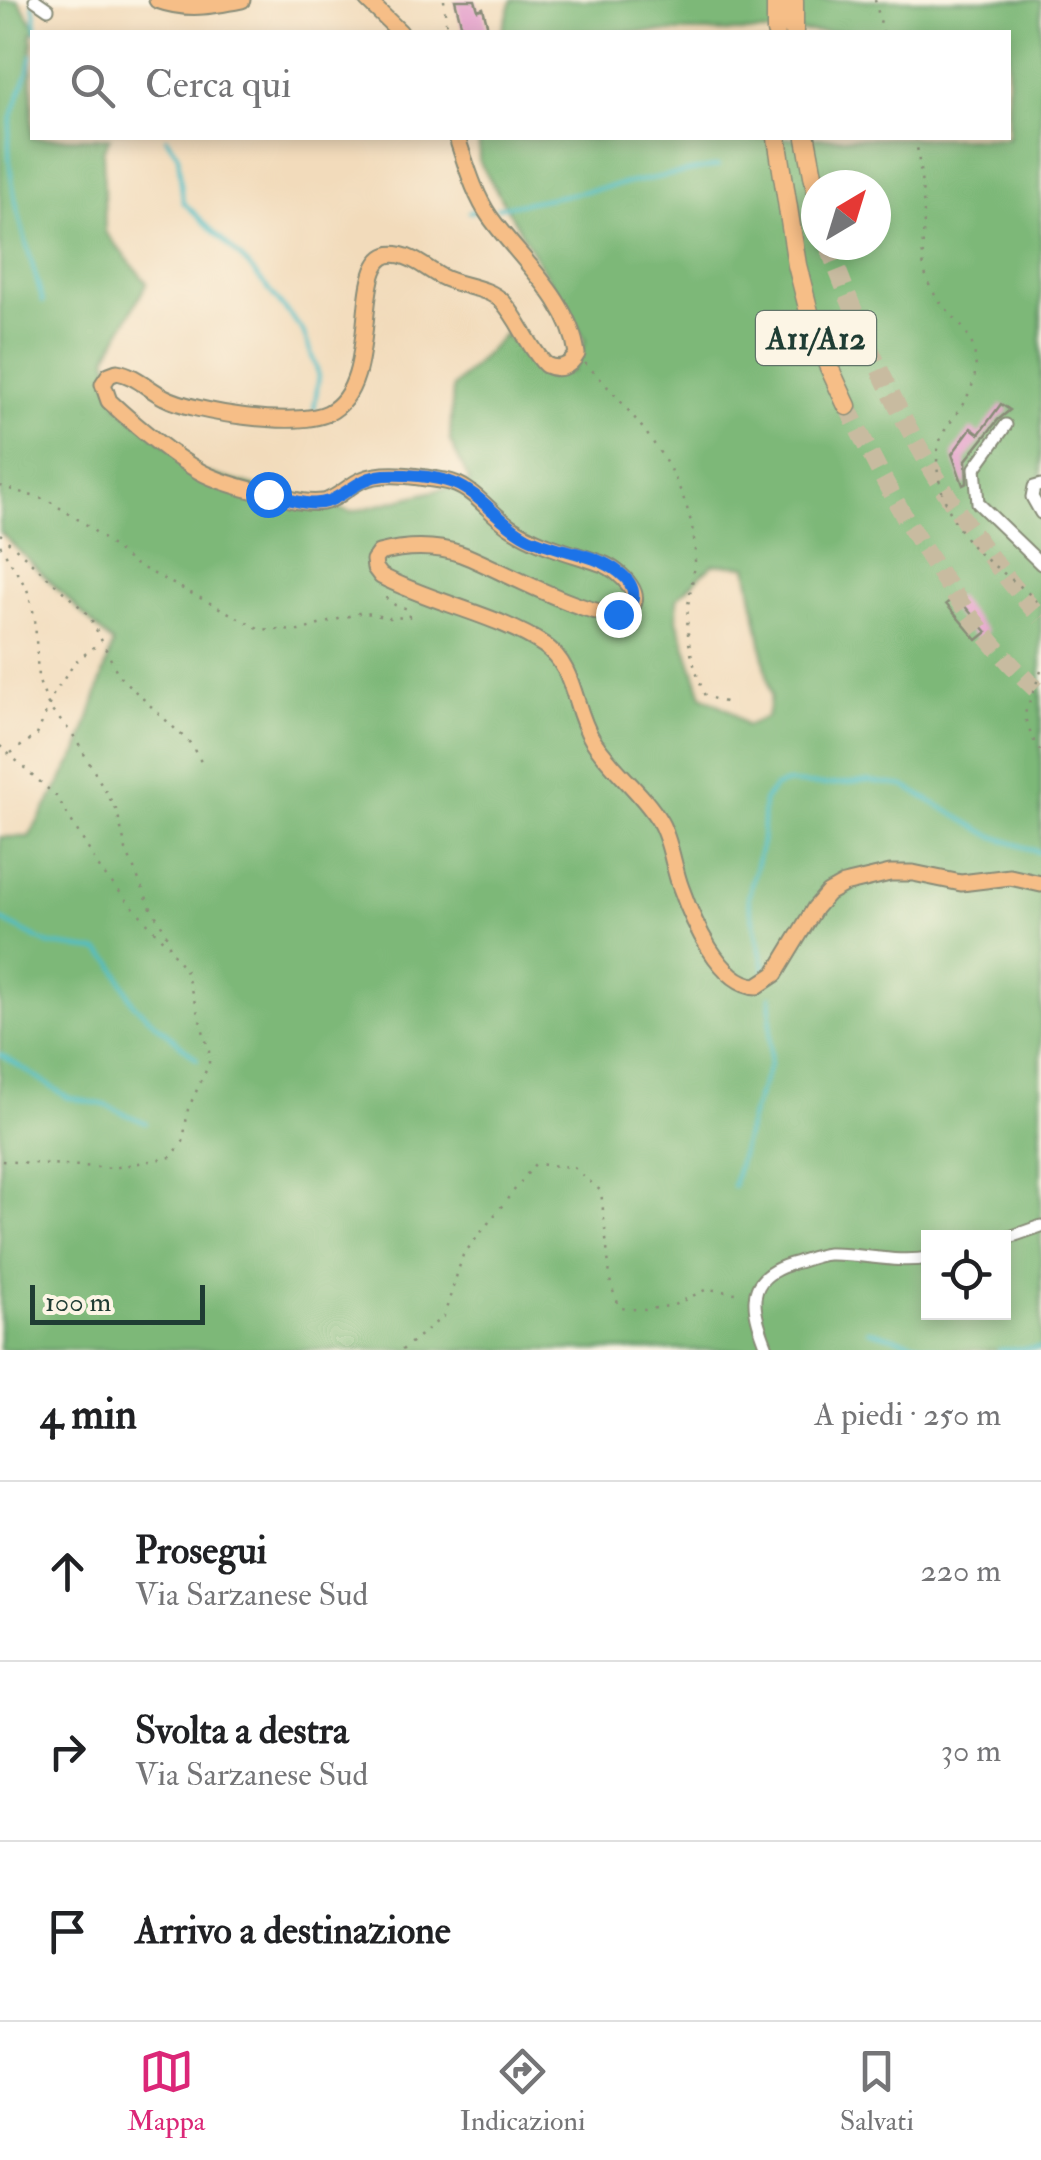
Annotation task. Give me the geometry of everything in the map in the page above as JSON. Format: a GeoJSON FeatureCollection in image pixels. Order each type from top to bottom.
{"type":"FeatureCollection","features":[{"type":"Feature","properties":{"kind":"highway"},"geometry":{"type":"LineString","coordinates":[[776,0],[776,30]]}},
{"type":"Feature","properties":{"kind":"highway"},"geometry":{"type":"LineString","coordinates":[[794,0],[794,30]]}},
{"type":"Feature","properties":{"kind":"highway","name":"A11/A12"},"geometry":{"type":"LineString","coordinates":[[777,140],[798,265],[816,339],[846,406]]}},
{"type":"Feature","properties":{"kind":"highway"},"geometry":{"type":"LineString","coordinates":[[806,140],[812,170]]}},
{"type":"Feature","properties":{"kind":"main road"},"geometry":{"type":"LineString","coordinates":[[158,0],[174,6],[208,7],[242,0]]}},
{"type":"Feature","properties":{"kind":"main road"},"geometry":{"type":"LineString","coordinates":[[366,0],[398,30]]}},
{"type":"Feature","properties":{"kind":"main road"},"geometry":{"type":"LineString","coordinates":[[459,140],[488,214],[533,268],[572,332],[577,354],[568,366],[546,365],[501,300],[394,254],[383,256],[371,268],[362,362],[347,396],[330,412],[310,418],[211,412],[166,398],[124,373],[112,373],[106,378],[104,392],[109,401],[202,472],[308,503],[329,501],[364,479],[385,475],[449,482],[472,492],[499,519],[527,537],[619,572],[634,590],[634,601],[628,610],[618,614],[536,588],[459,553],[411,546],[379,553],[374,560],[381,576],[544,645],[566,668],[593,741],[661,824],[681,888],[706,942],[730,975],[749,986],[757,986],[776,974],[815,908],[828,892],[844,884],[890,873],[913,873],[961,883],[1010,877],[1041,884]]}},
{"type":"Feature","properties":{"kind":"street"},"geometry":{"type":"LineString","coordinates":[[35,0],[48,9]]}},
{"type":"Feature","properties":{"kind":"street"},"geometry":{"type":"LineString","coordinates":[[1006,425],[975,468],[978,503],[1041,564]]}},
{"type":"Feature","properties":{"kind":"street"},"geometry":{"type":"LineString","coordinates":[[1041,485],[1034,488],[1032,497],[1041,513]]}},
{"type":"Feature","properties":{"kind":"street"},"geometry":{"type":"LineString","coordinates":[[1011,1237],[1041,1226]]}},
{"type":"Feature","properties":{"kind":"street"},"geometry":{"type":"LineString","coordinates":[[768,1350],[754,1296],[762,1277],[825,1254],[921,1258]]}},
{"type":"Feature","properties":{"kind":"path"},"geometry":{"type":"LineString","coordinates":[[444,0],[450,30]]}},
{"type":"Feature","properties":{"kind":"path"},"geometry":{"type":"LineString","coordinates":[[875,0],[883,30]]}},
{"type":"Feature","properties":{"kind":"path"},"geometry":{"type":"LineString","coordinates":[[916,140],[924,214],[922,261],[929,285],[964,329],[974,350],[976,379],[964,406],[944,430],[936,451],[936,467],[950,510],[969,543],[1041,606]]}},
{"type":"Feature","properties":{"kind":"path"},"geometry":{"type":"LineString","coordinates":[[577,354],[622,400],[681,490],[695,552],[688,612],[690,658],[705,696],[732,704]]}},
{"type":"Feature","properties":{"kind":"path"},"geometry":{"type":"LineString","coordinates":[[0,486],[49,501],[87,525],[131,562],[260,630],[299,632],[362,612],[388,618],[409,617],[408,609],[394,605],[380,594],[390,581]]}},
{"type":"Feature","properties":{"kind":"path"},"geometry":{"type":"LineString","coordinates":[[0,534],[89,616],[119,676],[190,744],[203,765]]}},
{"type":"Feature","properties":{"kind":"path"},"geometry":{"type":"LineString","coordinates":[[0,544],[28,588],[35,618],[38,679],[50,708],[72,733],[108,792],[117,810],[126,850],[172,951]]}},
{"type":"Feature","properties":{"kind":"path"},"geometry":{"type":"LineString","coordinates":[[9,754],[36,735],[53,695],[76,662],[100,643]]}},
{"type":"Feature","properties":{"kind":"path"},"geometry":{"type":"LineString","coordinates":[[1041,670],[1024,716],[1041,751]]}},
{"type":"Feature","properties":{"kind":"path"},"geometry":{"type":"LineString","coordinates":[[0,746],[57,797],[102,872],[185,969],[209,1052],[209,1064],[188,1109],[184,1142],[171,1157],[114,1168],[0,1161]]}},
{"type":"Feature","properties":{"kind":"path"},"geometry":{"type":"LineString","coordinates":[[402,1350],[444,1316],[463,1255],[536,1164],[574,1167],[601,1190],[611,1286],[620,1308],[644,1310],[674,1305],[707,1289],[754,1296]]}},
{"type":"Feature","properties":{"kind":"green space"},"geometry":{"type":"Polygon","coordinates":[[[0,0],[18,0],[37,30],[30,30],[30,140],[109,140],[103,151],[105,232],[147,283],[107,356],[118,405],[202,472],[351,512],[470,482],[450,441],[453,387],[505,334],[544,373],[572,371],[585,341],[479,161],[479,140],[1011,140],[1011,30],[503,30],[512,0],[1041,0],[1041,1350],[0,1350],[0,837],[29,837],[79,750],[113,644],[0,532],[0,0]],[[713,564],[677,598],[677,620],[702,696],[731,711],[746,726],[767,717],[771,696],[747,566],[713,564]]]}},
{"type":"Feature","properties":{"kind":"building"},"geometry":{"type":"Polygon","coordinates":[[[455,0],[475,0],[478,10],[483,8],[488,30],[462,30],[455,0]]]}},
{"type":"Feature","properties":{"kind":"building"},"geometry":{"type":"Polygon","coordinates":[[[1001,404],[1010,410],[966,460],[967,483],[963,485],[952,454],[971,428],[979,434],[1001,404]]]}},
{"type":"Feature","properties":{"kind":"building"},"geometry":{"type":"Polygon","coordinates":[[[956,596],[987,632],[977,640],[946,604],[956,596]]]}},
{"type":"Feature","properties":{"kind":"waterway"},"geometry":{"type":"LineString","coordinates":[[33,3],[37,30]]}},
{"type":"Feature","properties":{"kind":"waterway"},"geometry":{"type":"LineString","coordinates":[[30,64],[11,121],[10,164],[18,212],[43,302]]}},
{"type":"Feature","properties":{"kind":"waterway"},"geometry":{"type":"LineString","coordinates":[[167,140],[178,155],[183,202],[248,265],[303,331],[319,376],[314,409]]}},
{"type":"Feature","properties":{"kind":"waterway"},"geometry":{"type":"LineString","coordinates":[[497,208],[718,166]]}},
{"type":"Feature","properties":{"kind":"waterway"},"geometry":{"type":"LineString","coordinates":[[469,212],[475,211]]}},
{"type":"Feature","properties":{"kind":"waterway"},"geometry":{"type":"LineString","coordinates":[[766,976],[748,898],[762,842],[764,801],[775,787],[787,783],[869,781],[904,786],[990,835],[1041,853]]}},
{"type":"Feature","properties":{"kind":"waterway"},"geometry":{"type":"LineString","coordinates":[[0,919],[48,944],[99,951],[113,963],[134,1005],[197,1059]]}},
{"type":"Feature","properties":{"kind":"waterway"},"geometry":{"type":"LineString","coordinates":[[733,1186],[751,1115],[770,1064],[771,996]]}},
{"type":"Feature","properties":{"kind":"waterway"},"geometry":{"type":"LineString","coordinates":[[0,1054],[69,1098],[105,1105],[146,1123]]}},
{"type":"Feature","properties":{"kind":"waterway"},"geometry":{"type":"LineString","coordinates":[[868,1330],[941,1350]]}},
{"type":"Feature","properties":{"kind":"waterway"},"geometry":{"type":"LineString","coordinates":[[999,1350],[1041,1348]]}},
{"type":"Feature","properties":{"kind":"tunnel"},"geometry":{"type":"LineString","coordinates":[[834,260],[869,346],[916,442],[972,532],[1041,618]]}},
{"type":"Feature","properties":{"kind":"tunnel"},"geometry":{"type":"LineString","coordinates":[[847,406],[930,559],[982,630],[1041,694]]}},
{"type":"Feature","properties":{"kind":"route"},"geometry":{"type":"LineString","coordinates":[[268,494],[308,503],[329,501],[364,479],[385,475],[449,482],[472,492],[508,526],[527,537],[619,572],[634,590],[634,601],[628,610],[618,614]]}}]}
